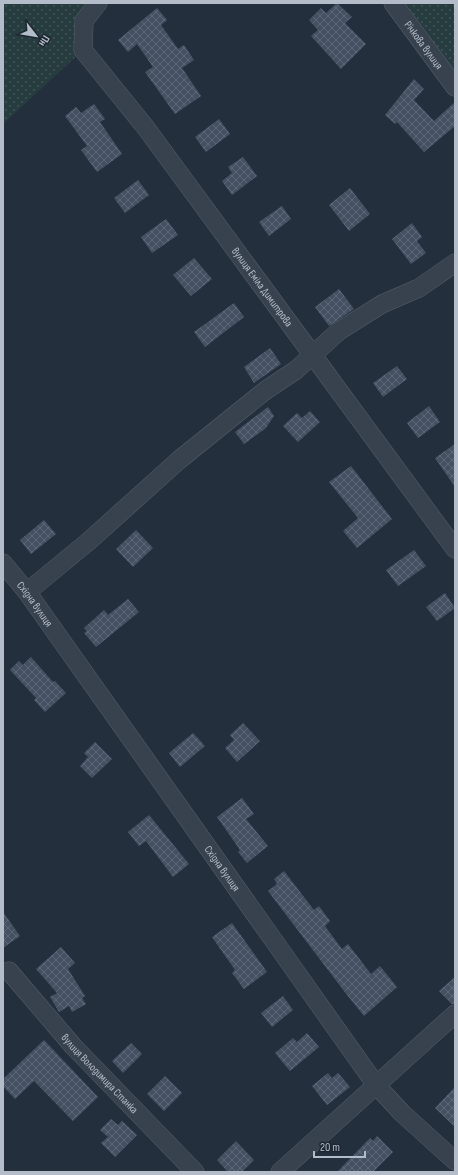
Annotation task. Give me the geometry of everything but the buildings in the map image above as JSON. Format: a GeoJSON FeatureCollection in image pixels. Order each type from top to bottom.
{"type":"FeatureCollection","features":[{"type":"Feature","properties":{"kind":"street","name":"вулиця Еміла Димитрова"},"geometry":{"type":"LineString","coordinates":[[98,3],[84,21],[83,50],[146,128],[455,549]]}},
{"type":"Feature","properties":{"kind":"street","name":"Річкова вулиця"},"geometry":{"type":"LineString","coordinates":[[393,3],[455,87]]}},
{"type":"Feature","properties":{"kind":"street"},"geometry":{"type":"LineString","coordinates":[[28,592],[90,542],[179,460],[266,390],[296,370],[338,331],[382,304],[419,288],[455,263]]}},
{"type":"Feature","properties":{"kind":"street","name":"Східна вулиця"},"geometry":{"type":"LineString","coordinates":[[3,563],[28,592],[376,1085],[402,1113],[455,1161]]}},
{"type":"Feature","properties":{"kind":"street","name":"вулиця Володимира Станка"},"geometry":{"type":"LineString","coordinates":[[9,971],[73,1046],[195,1172]]}},
{"type":"Feature","properties":{"kind":"street"},"geometry":{"type":"LineString","coordinates":[[280,1172],[455,1014]]}},
{"type":"Feature","properties":{"kind":"green space"},"geometry":{"type":"Polygon","coordinates":[[[3,3],[88,3],[83,50],[3,124],[3,3]]]}},
{"type":"Feature","properties":{"kind":"green space"},"geometry":{"type":"Polygon","coordinates":[[[398,3],[455,3],[455,79],[398,3]]]}}]}
